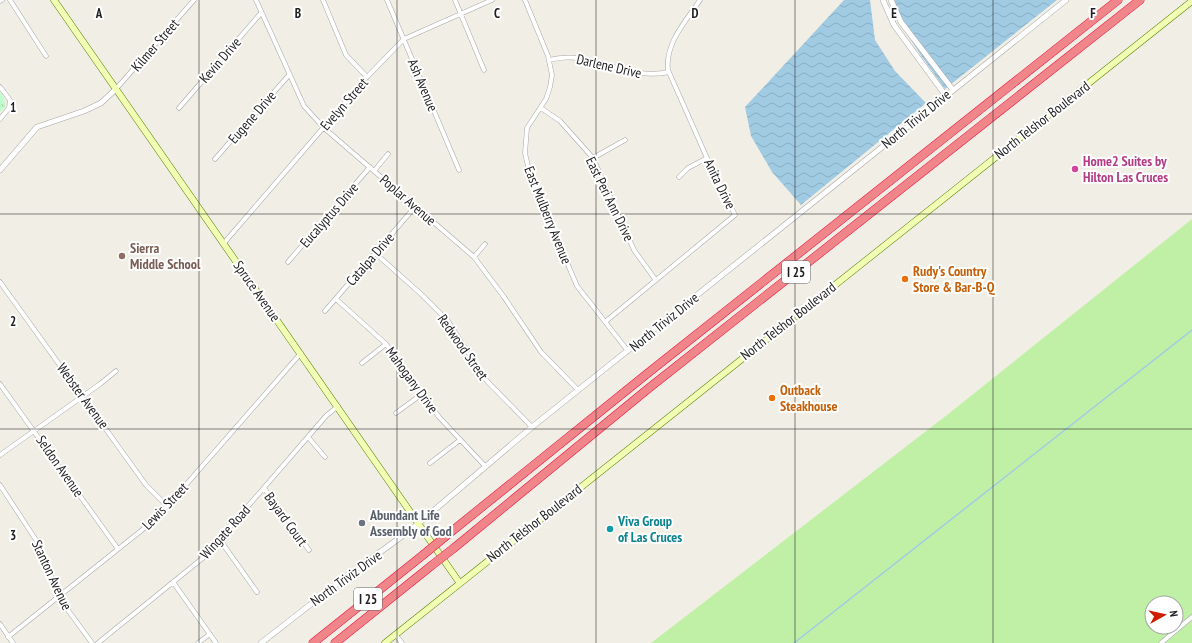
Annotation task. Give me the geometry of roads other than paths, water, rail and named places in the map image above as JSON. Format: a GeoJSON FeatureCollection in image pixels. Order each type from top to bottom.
{"type":"FeatureCollection","features":[{"type":"Feature","properties":{"kind":"highway","name":"I 25"},"geometry":{"type":"LineString","coordinates":[[313,643],[654,368],[1118,0]]}},
{"type":"Feature","properties":{"kind":"highway","name":"I 25"},"geometry":{"type":"LineString","coordinates":[[335,643],[454,548],[649,388],[1140,0]]}},
{"type":"Feature","properties":{"kind":"main road","name":"Spruce Avenue"},"geometry":{"type":"LineString","coordinates":[[54,0],[338,406],[459,582]]}},
{"type":"Feature","properties":{"kind":"main road","name":"North Telshor Boulevard"},"geometry":{"type":"LineString","coordinates":[[385,643],[459,582],[1192,1]]}},
{"type":"Feature","properties":{"kind":"street"},"geometry":{"type":"LineString","coordinates":[[10,0],[46,56]]}},
{"type":"Feature","properties":{"kind":"street","name":"Kilmer Street"},"geometry":{"type":"LineString","coordinates":[[116,89],[194,0]]}},
{"type":"Feature","properties":{"kind":"street","name":"Poplar Avenue"},"geometry":{"type":"LineString","coordinates":[[256,0],[304,106],[324,128],[474,257],[504,297],[541,352],[578,390]]}},
{"type":"Feature","properties":{"kind":"street"},"geometry":{"type":"LineString","coordinates":[[323,0],[346,55],[367,77]]}},
{"type":"Feature","properties":{"kind":"street","name":"Ash Avenue"},"geometry":{"type":"LineString","coordinates":[[387,0],[459,170]]}},
{"type":"Feature","properties":{"kind":"street"},"geometry":{"type":"LineString","coordinates":[[455,0],[484,70]]}},
{"type":"Feature","properties":{"kind":"street","name":"Evelyn Street"},"geometry":{"type":"LineString","coordinates":[[224,243],[367,77],[404,39],[492,0]]}},
{"type":"Feature","properties":{"kind":"street","name":"East Mulberry Avenue"},"geometry":{"type":"LineString","coordinates":[[525,0],[549,60],[551,72],[551,83],[541,108],[527,128],[525,152],[530,175],[575,282],[585,298],[628,351]]}},
{"type":"Feature","properties":{"kind":"street","name":"Anita Drive"},"geometry":{"type":"LineString","coordinates":[[605,322],[735,215],[707,158],[669,72],[668,56],[672,45],[700,0]]}},
{"type":"Feature","properties":{"kind":"street"},"geometry":{"type":"LineString","coordinates":[[883,0],[894,25],[946,96]]}},
{"type":"Feature","properties":{"kind":"street"},"geometry":{"type":"LineString","coordinates":[[891,0],[901,22],[953,90]]}},
{"type":"Feature","properties":{"kind":"street","name":"North Triviz Drive"},"geometry":{"type":"LineString","coordinates":[[260,643],[419,523],[532,427],[1066,0]]}},
{"type":"Feature","properties":{"kind":"street","name":"Kevin Drive"},"geometry":{"type":"LineString","coordinates":[[179,108],[262,13]]}},
{"type":"Feature","properties":{"kind":"street","name":"Darlene Drive"},"geometry":{"type":"LineString","coordinates":[[549,60],[572,56],[634,73],[649,75],[669,72]]}},
{"type":"Feature","properties":{"kind":"street","name":"Eugene Drive"},"geometry":{"type":"LineString","coordinates":[[215,159],[289,75]]}},
{"type":"Feature","properties":{"kind":"street"},"geometry":{"type":"LineString","coordinates":[[0,87],[10,100],[9,108],[0,119]]}},
{"type":"Feature","properties":{"kind":"street"},"geometry":{"type":"LineString","coordinates":[[0,170],[37,127],[84,111],[101,103],[116,89]]}},
{"type":"Feature","properties":{"kind":"street","name":"East Peri Ann Drive"},"geometry":{"type":"LineString","coordinates":[[541,108],[560,121],[593,158],[634,250],[655,280]]}},
{"type":"Feature","properties":{"kind":"street"},"geometry":{"type":"LineString","coordinates":[[593,158],[625,140]]}},
{"type":"Feature","properties":{"kind":"street"},"geometry":{"type":"LineString","coordinates":[[374,171],[388,154]]}},
{"type":"Feature","properties":{"kind":"street"},"geometry":{"type":"LineString","coordinates":[[679,177],[688,168],[707,158]]}},
{"type":"Feature","properties":{"kind":"street","name":"Eucalyptus Drive"},"geometry":{"type":"LineString","coordinates":[[288,262],[370,168]]}},
{"type":"Feature","properties":{"kind":"street","name":"Catalpa Drive"},"geometry":{"type":"LineString","coordinates":[[325,311],[415,207]]}},
{"type":"Feature","properties":{"kind":"street"},"geometry":{"type":"LineString","coordinates":[[474,257],[486,244]]}},
{"type":"Feature","properties":{"kind":"street","name":"Redwood Street"},"geometry":{"type":"LineString","coordinates":[[375,254],[421,294],[448,321],[484,378],[532,427]]}},
{"type":"Feature","properties":{"kind":"street","name":"Webster Avenue"},"geometry":{"type":"LineString","coordinates":[[0,282],[84,396],[146,484],[168,507]]}},
{"type":"Feature","properties":{"kind":"street","name":"Mahogany Drive"},"geometry":{"type":"LineString","coordinates":[[336,298],[386,344],[439,417],[485,466]]}},
{"type":"Feature","properties":{"kind":"street"},"geometry":{"type":"LineString","coordinates":[[362,363],[386,344]]}},
{"type":"Feature","properties":{"kind":"street","name":"Lewis Street"},"geometry":{"type":"LineString","coordinates":[[8,637],[153,521],[168,507],[300,353]]}},
{"type":"Feature","properties":{"kind":"street"},"geometry":{"type":"LineString","coordinates":[[0,455],[84,396],[116,371]]}},
{"type":"Feature","properties":{"kind":"street","name":"Seldon Avenue"},"geometry":{"type":"LineString","coordinates":[[0,384],[118,549]]}},
{"type":"Feature","properties":{"kind":"street"},"geometry":{"type":"LineString","coordinates":[[396,413],[422,394]]}},
{"type":"Feature","properties":{"kind":"street","name":"Wingate Road"},"geometry":{"type":"LineString","coordinates":[[98,643],[199,562],[220,540],[326,416],[338,406]]}},
{"type":"Feature","properties":{"kind":"street"},"geometry":{"type":"LineString","coordinates":[[308,438],[325,458]]}},
{"type":"Feature","properties":{"kind":"street"},"geometry":{"type":"LineString","coordinates":[[430,463],[460,440]]}},
{"type":"Feature","properties":{"kind":"street","name":"Stanton Avenue"},"geometry":{"type":"LineString","coordinates":[[0,485],[36,540],[59,596],[92,643]]}},
{"type":"Feature","properties":{"kind":"street","name":"Bayard Court"},"geometry":{"type":"LineString","coordinates":[[264,488],[309,550]]}},
{"type":"Feature","properties":{"kind":"street"},"geometry":{"type":"LineString","coordinates":[[220,540],[257,592]]}},
{"type":"Feature","properties":{"kind":"street"},"geometry":{"type":"LineString","coordinates":[[174,582],[216,643]]}},
{"type":"Feature","properties":{"kind":"street"},"geometry":{"type":"LineString","coordinates":[[1161,643],[1192,617]]}},
{"type":"Feature","properties":{"kind":"street"},"geometry":{"type":"LineString","coordinates":[[0,624],[13,643]]}},
{"type":"Feature","properties":{"kind":"street"},"geometry":{"type":"LineString","coordinates":[[198,643],[210,634]]}},
{"type":"Feature","properties":{"kind":"street"},"geometry":{"type":"LineString","coordinates":[[395,634],[402,643]]}},
{"type":"Feature","properties":{"kind":"water"},"geometry":{"type":"Polygon","coordinates":[[[844,0],[870,0],[875,40],[895,71],[926,103],[801,205],[772,172],[751,136],[745,107],[844,0]]]}},
{"type":"Feature","properties":{"kind":"water"},"geometry":{"type":"Polygon","coordinates":[[[894,0],[1057,0],[945,89],[898,20],[894,0]]]}},
{"type":"Feature","properties":{"kind":"waterway"},"geometry":{"type":"LineString","coordinates":[[794,643],[1192,330]]}},
{"type":"Feature","properties":{"kind":"place","name":"Home2 Suites by Hilton Las Cruces"},"geometry":{"type":"Point","coordinates":[1075,169]}},
{"type":"Feature","properties":{"kind":"place","name":"Sierra Middle School"},"geometry":{"type":"Point","coordinates":[122,256]}},
{"type":"Feature","properties":{"kind":"place","name":"Rudy's Country Store & Bar-B-Q"},"geometry":{"type":"Point","coordinates":[905,279]}},
{"type":"Feature","properties":{"kind":"place","name":"Outback Steakhouse"},"geometry":{"type":"Point","coordinates":[772,398]}},
{"type":"Feature","properties":{"kind":"place","name":"Abundant Life Assembly of God"},"geometry":{"type":"Point","coordinates":[362,523]}},
{"type":"Feature","properties":{"kind":"place","name":"Viva Group of Las Cruces"},"geometry":{"type":"Point","coordinates":[610,529]}}]}
